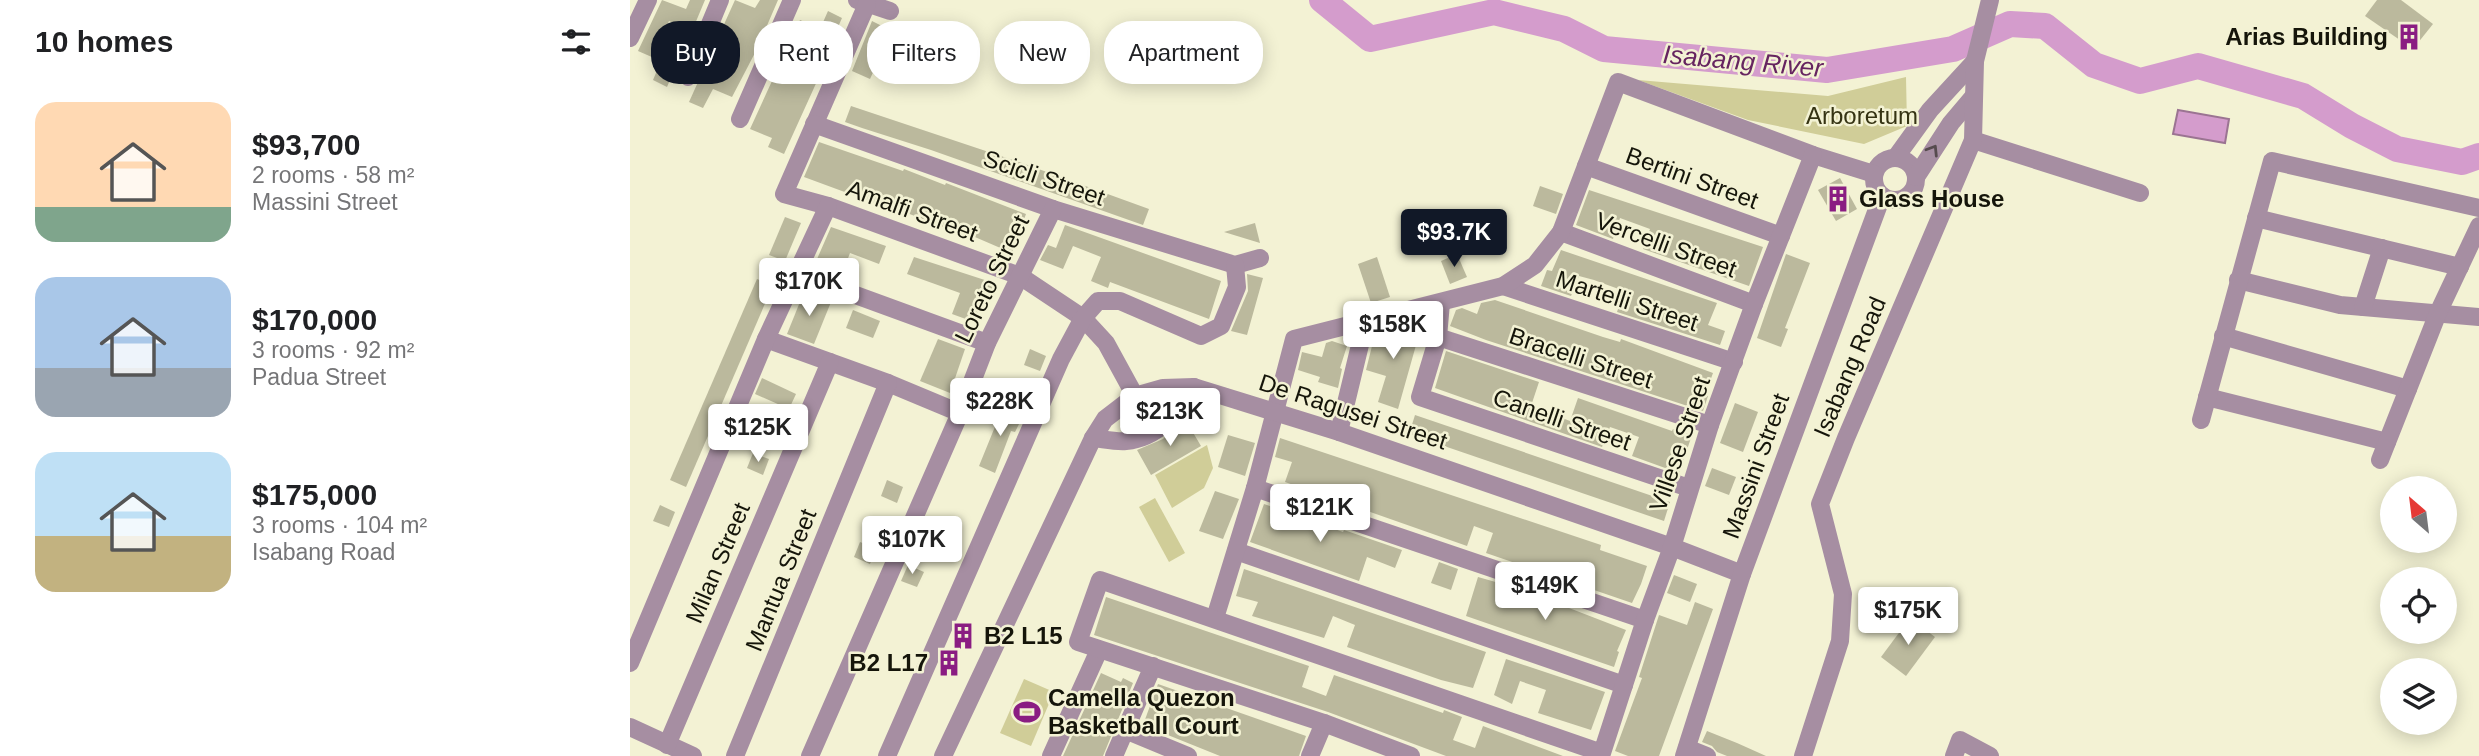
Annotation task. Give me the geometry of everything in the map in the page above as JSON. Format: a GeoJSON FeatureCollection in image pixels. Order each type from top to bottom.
{"type":"FeatureCollection","features":[{"type":"Feature","properties":{"kind":"street"},"geometry":{"type":"LineString","coordinates":[[630,38],[648,0]]}},
{"type":"Feature","properties":{"kind":"street"},"geometry":{"type":"LineString","coordinates":[[711,21],[720,0]]}},
{"type":"Feature","properties":{"kind":"street"},"geometry":{"type":"LineString","coordinates":[[740,119],[792,0]]}},
{"type":"Feature","properties":{"kind":"street","name":"Isabang Road"},"geometry":{"type":"LineString","coordinates":[[1803,756],[1840,641],[1843,594],[1820,505],[1973,140],[1976,58],[1990,0]]}},
{"type":"Feature","properties":{"kind":"street"},"geometry":{"type":"LineString","coordinates":[[814,124],[861,2],[890,11]]}},
{"type":"Feature","properties":{"kind":"street"},"geometry":{"type":"LineString","coordinates":[[1973,97],[1951,123],[1916,177],[1913,191],[1895,200],[1882,196],[1875,186],[1874,174],[1880,163],[1896,158],[1930,110],[1976,58]]}},
{"type":"Feature","properties":{"kind":"street"},"geometry":{"type":"LineString","coordinates":[[1411,756],[1324,723],[1078,642],[1100,580],[1215,618],[1255,488],[1294,339],[1503,286],[1535,265],[1561,232],[1618,82],[1813,155],[1874,174]]}},
{"type":"Feature","properties":{"kind":"street","name":"Amalfi Street"},"geometry":{"type":"LineString","coordinates":[[814,124],[784,194],[828,206],[1020,276],[1083,318],[1106,343],[1135,396]]}},
{"type":"Feature","properties":{"kind":"street","name":"Scicli Street"},"geometry":{"type":"LineString","coordinates":[[814,124],[1053,209],[1235,265]]}},
{"type":"Feature","properties":{"kind":"street"},"geometry":{"type":"LineString","coordinates":[[1973,140],[2140,193]]}},
{"type":"Feature","properties":{"kind":"street","name":"Villese Street"},"geometry":{"type":"LineString","coordinates":[[1215,618],[1607,754],[1624,685],[1672,547],[1710,425],[1813,155]]}},
{"type":"Feature","properties":{"kind":"street"},"geometry":{"type":"LineString","coordinates":[[1896,158],[1911,164],[1916,177]]}},
{"type":"Feature","properties":{"kind":"street"},"geometry":{"type":"LineString","coordinates":[[2201,420],[2272,161],[2479,208]]}},
{"type":"Feature","properties":{"kind":"street","name":"Bertini Street"},"geometry":{"type":"LineString","coordinates":[[1586,166],[1781,236]]}},
{"type":"Feature","properties":{"kind":"street","name":"Massini Street"},"geometry":{"type":"LineString","coordinates":[[1685,752],[1742,574],[1882,196]]}},
{"type":"Feature","properties":{"kind":"street"},"geometry":{"type":"LineString","coordinates":[[630,663],[766,339],[828,206]]}},
{"type":"Feature","properties":{"kind":"street","name":"Loreto Street"},"geometry":{"type":"LineString","coordinates":[[810,756],[960,413],[987,343],[1053,209]]}},
{"type":"Feature","properties":{"kind":"street"},"geometry":{"type":"LineString","coordinates":[[2256,218],[2460,267]]}},
{"type":"Feature","properties":{"kind":"street"},"geometry":{"type":"LineString","coordinates":[[2380,460],[2438,313],[2479,226]]}},
{"type":"Feature","properties":{"kind":"street","name":"Vercelli Street"},"geometry":{"type":"LineString","coordinates":[[1561,232],[1754,304]]}},
{"type":"Feature","properties":{"kind":"street"},"geometry":{"type":"LineString","coordinates":[[2363,307],[2382,248]]}},
{"type":"Feature","properties":{"kind":"street"},"geometry":{"type":"LineString","coordinates":[[887,756],[1056,372],[1083,318],[1098,301],[1120,301],[1200,336],[1221,326],[1237,287],[1235,265],[1260,258]]}},
{"type":"Feature","properties":{"kind":"street"},"geometry":{"type":"LineString","coordinates":[[797,274],[987,343]]}},
{"type":"Feature","properties":{"kind":"street"},"geometry":{"type":"LineString","coordinates":[[2238,280],[2340,305],[2479,317]]}},
{"type":"Feature","properties":{"kind":"street","name":"Martelli Street"},"geometry":{"type":"LineString","coordinates":[[1503,286],[1734,362]]}},
{"type":"Feature","properties":{"kind":"street"},"geometry":{"type":"LineString","coordinates":[[1438,337],[1441,303]]}},
{"type":"Feature","properties":{"kind":"street"},"geometry":{"type":"LineString","coordinates":[[1339,432],[1366,320]]}},
{"type":"Feature","properties":{"kind":"street"},"geometry":{"type":"LineString","coordinates":[[2223,336],[2408,389]]}},
{"type":"Feature","properties":{"kind":"street","name":"Canelli Street"},"geometry":{"type":"LineString","coordinates":[[1438,337],[1420,397],[1689,488]]}},
{"type":"Feature","properties":{"kind":"street","name":"Bracelli Street"},"geometry":{"type":"LineString","coordinates":[[1438,337],[1710,425]]}},
{"type":"Feature","properties":{"kind":"street"},"geometry":{"type":"LineString","coordinates":[[766,339],[888,383],[960,413]]}},
{"type":"Feature","properties":{"kind":"street","name":"Milan Street"},"geometry":{"type":"LineString","coordinates":[[667,745],[830,362]]}},
{"type":"Feature","properties":{"kind":"street","name":"Mantua Street"},"geometry":{"type":"LineString","coordinates":[[735,756],[888,383]]}},
{"type":"Feature","properties":{"kind":"street"},"geometry":{"type":"LineString","coordinates":[[1093,438],[1127,441],[1156,431],[1181,409],[1194,387]]}},
{"type":"Feature","properties":{"kind":"street","name":"De Ragusei Street"},"geometry":{"type":"LineString","coordinates":[[943,756],[1093,438],[1105,419],[1135,396],[1163,388],[1194,387],[1275,411],[1672,547],[1742,574]]}},
{"type":"Feature","properties":{"kind":"street"},"geometry":{"type":"LineString","coordinates":[[2207,397],[2387,442]]}},
{"type":"Feature","properties":{"kind":"street"},"geometry":{"type":"LineString","coordinates":[[1255,488],[1645,620]]}},
{"type":"Feature","properties":{"kind":"street"},"geometry":{"type":"LineString","coordinates":[[1237,551],[1624,685]]}},
{"type":"Feature","properties":{"kind":"street"},"geometry":{"type":"LineString","coordinates":[[1051,756],[1099,650]]}},
{"type":"Feature","properties":{"kind":"street"},"geometry":{"type":"LineString","coordinates":[[1114,756],[1153,666]]}},
{"type":"Feature","properties":{"kind":"street"},"geometry":{"type":"LineString","coordinates":[[1310,756],[1324,723]]}},
{"type":"Feature","properties":{"kind":"street"},"geometry":{"type":"LineString","coordinates":[[630,727],[693,756]]}},
{"type":"Feature","properties":{"kind":"street"},"geometry":{"type":"LineString","coordinates":[[1125,730],[1183,755]]}},
{"type":"Feature","properties":{"kind":"street"},"geometry":{"type":"LineString","coordinates":[[1954,756],[1959,740],[1990,756]]}},
{"type":"Feature","properties":{"kind":"street"},"geometry":{"type":"LineString","coordinates":[[1685,752],[1707,756]]}},
{"type":"Feature","properties":{"kind":"green space","name":"Arboretum"},"geometry":{"type":"Polygon","coordinates":[[[1906,77],[1907,126],[1864,144],[1748,120],[1638,80],[1828,96],[1906,77]]]}},
{"type":"Feature","properties":{"kind":"green space"},"geometry":{"type":"Polygon","coordinates":[[[1207,445],[1213,468],[1204,488],[1172,508],[1155,475],[1207,445]]]}},
{"type":"Feature","properties":{"kind":"green space"},"geometry":{"type":"Polygon","coordinates":[[[1155,498],[1185,553],[1169,562],[1139,507],[1155,498]]]}},
{"type":"Feature","properties":{"kind":"green space","name":"Camella Quezon Basketball Court"},"geometry":{"type":"Polygon","coordinates":[[[1024,679],[1054,692],[1031,746],[1000,733],[1024,679]]]}},
{"type":"Feature","properties":{"kind":"shaded area"},"geometry":{"type":"Polygon","coordinates":[[[2178,110],[2229,119],[2225,143],[2173,134],[2178,110]]]}},
{"type":"Feature","properties":{"kind":"building"},"geometry":{"type":"Polygon","coordinates":[[[662,0],[686,9],[690,0],[705,0],[696,21],[652,21],[662,0]]]}},
{"type":"Feature","properties":{"kind":"building"},"geometry":{"type":"Polygon","coordinates":[[[735,0],[755,8],[760,0],[778,0],[769,21],[754,21],[754,55],[740,82],[740,21],[726,21],[735,0]]]}},
{"type":"Feature","properties":{"kind":"building","name":"Arias Building"},"geometry":{"type":"Polygon","coordinates":[[[2377,0],[2401,0],[2433,24],[2413,49],[2365,16],[2377,0]]]}},
{"type":"Feature","properties":{"kind":"building"},"geometry":{"type":"Polygon","coordinates":[[[828,11],[842,18],[841,21],[824,21],[828,11]]]}},
{"type":"Feature","properties":{"kind":"building"},"geometry":{"type":"Polygon","coordinates":[[[651,23],[651,57],[638,51],[651,23]]]}},
{"type":"Feature","properties":{"kind":"building"},"geometry":{"type":"Polygon","coordinates":[[[867,34],[867,78],[853,71],[867,34]]]}},
{"type":"Feature","properties":{"kind":"building"},"geometry":{"type":"Polygon","coordinates":[[[697,84],[739,84],[732,97],[713,89],[703,108],[689,102],[697,84]]]}},
{"type":"Feature","properties":{"kind":"building"},"geometry":{"type":"Polygon","coordinates":[[[771,84],[816,84],[784,154],[768,147],[772,138],[750,129],[771,84]]]}},
{"type":"Feature","properties":{"kind":"building"},"geometry":{"type":"Polygon","coordinates":[[[851,106],[1149,209],[1143,225],[845,122],[851,106]]]}},
{"type":"Feature","properties":{"kind":"building"},"geometry":{"type":"Polygon","coordinates":[[[819,142],[945,185],[946,183],[1026,214],[1012,253],[961,231],[960,233],[804,177],[819,142]]]}},
{"type":"Feature","properties":{"kind":"building","name":"Glass House"},"geometry":{"type":"Polygon","coordinates":[[[1840,178],[1857,209],[1836,221],[1818,190],[1840,178]]]}},
{"type":"Feature","properties":{"kind":"building"},"geometry":{"type":"Polygon","coordinates":[[[1540,186],[1563,194],[1556,214],[1533,206],[1540,186]]]}},
{"type":"Feature","properties":{"kind":"building"},"geometry":{"type":"Polygon","coordinates":[[[1589,190],[1763,247],[1749,286],[1643,249],[1650,229],[1620,218],[1613,239],[1576,225],[1589,190]]]}},
{"type":"Feature","properties":{"kind":"building"},"geometry":{"type":"Polygon","coordinates":[[[785,217],[801,223],[785,261],[769,255],[785,217]]]}},
{"type":"Feature","properties":{"kind":"building"},"geometry":{"type":"Polygon","coordinates":[[[1255,223],[1260,243],[1224,232],[1255,223]]]}},
{"type":"Feature","properties":{"kind":"building"},"geometry":{"type":"Polygon","coordinates":[[[1065,225],[1221,281],[1209,319],[1110,282],[1108,288],[1091,281],[1101,257],[1073,246],[1063,269],[1040,260],[1048,245],[1056,248],[1065,225]]]}},
{"type":"Feature","properties":{"kind":"building"},"geometry":{"type":"Polygon","coordinates":[[[831,227],[886,246],[879,264],[850,253],[841,277],[814,266],[831,227]]]}},
{"type":"Feature","properties":{"kind":"building"},"geometry":{"type":"Polygon","coordinates":[[[1561,250],[1717,303],[1708,325],[1725,331],[1720,345],[1617,312],[1624,291],[1594,280],[1579,276],[1571,296],[1541,286],[1547,270],[1552,271],[1561,250]]]}},
{"type":"Feature","properties":{"kind":"building"},"geometry":{"type":"Polygon","coordinates":[[[1457,254],[1467,277],[1450,284],[1441,261],[1457,254]]]}},
{"type":"Feature","properties":{"kind":"building"},"geometry":{"type":"Polygon","coordinates":[[[1786,254],[1810,263],[1785,328],[1788,329],[1781,347],[1757,338],[1786,254]]]}},
{"type":"Feature","properties":{"kind":"building"},"geometry":{"type":"Polygon","coordinates":[[[914,257],[994,283],[987,301],[983,299],[974,322],[952,314],[960,293],[907,274],[914,257]]]}},
{"type":"Feature","properties":{"kind":"building"},"geometry":{"type":"Polygon","coordinates":[[[1377,257],[1390,297],[1371,303],[1358,264],[1377,257]]]}},
{"type":"Feature","properties":{"kind":"building"},"geometry":{"type":"Polygon","coordinates":[[[1247,274],[1263,278],[1247,335],[1231,331],[1248,291],[1247,274]]]}},
{"type":"Feature","properties":{"kind":"building"},"geometry":{"type":"Polygon","coordinates":[[[757,279],[773,285],[686,487],[670,480],[757,279]]]}},
{"type":"Feature","properties":{"kind":"building"},"geometry":{"type":"Polygon","coordinates":[[[804,292],[831,302],[814,344],[787,334],[804,292]]]}},
{"type":"Feature","properties":{"kind":"building"},"geometry":{"type":"Polygon","coordinates":[[[1495,300],[1603,337],[1620,342],[1621,339],[1713,373],[1705,395],[1708,396],[1703,411],[1450,326],[1456,310],[1462,308],[1477,314],[1481,303],[1495,300]]]}},
{"type":"Feature","properties":{"kind":"building"},"geometry":{"type":"Polygon","coordinates":[[[853,310],[880,321],[873,338],[846,328],[853,310]]]}},
{"type":"Feature","properties":{"kind":"building"},"geometry":{"type":"Polygon","coordinates":[[[1402,325],[1420,331],[1398,409],[1378,402],[1386,376],[1366,370],[1376,330],[1402,325]]]}},
{"type":"Feature","properties":{"kind":"building"},"geometry":{"type":"Polygon","coordinates":[[[938,339],[965,349],[950,393],[920,381],[938,339]]]}},
{"type":"Feature","properties":{"kind":"building"},"geometry":{"type":"Polygon","coordinates":[[[1332,341],[1347,346],[1340,368],[1338,388],[1318,382],[1320,377],[1298,370],[1302,352],[1322,357],[1326,343],[1332,341]]]}},
{"type":"Feature","properties":{"kind":"building"},"geometry":{"type":"Polygon","coordinates":[[[1030,349],[1046,356],[1040,371],[1024,365],[1030,349]]]}},
{"type":"Feature","properties":{"kind":"building"},"geometry":{"type":"Polygon","coordinates":[[[1446,351],[1539,382],[1531,406],[1570,421],[1578,398],[1672,431],[1673,429],[1692,435],[1679,473],[1632,456],[1639,437],[1610,427],[1602,447],[1435,388],[1446,351]]]}},
{"type":"Feature","properties":{"kind":"building"},"geometry":{"type":"Polygon","coordinates":[[[762,378],[796,394],[789,409],[755,394],[762,378]]]}},
{"type":"Feature","properties":{"kind":"building"},"geometry":{"type":"Polygon","coordinates":[[[1735,403],[1758,412],[1743,452],[1720,443],[1735,403]]]}},
{"type":"Feature","properties":{"kind":"building"},"geometry":{"type":"Polygon","coordinates":[[[1003,407],[1024,414],[1015,432],[1011,431],[995,473],[979,466],[1003,407]]]}},
{"type":"Feature","properties":{"kind":"building"},"geometry":{"type":"Polygon","coordinates":[[[1415,415],[1670,502],[1664,521],[1409,434],[1415,415]]]}},
{"type":"Feature","properties":{"kind":"building"},"geometry":{"type":"Polygon","coordinates":[[[1185,419],[1201,446],[1151,475],[1137,450],[1163,439],[1185,419]]]}},
{"type":"Feature","properties":{"kind":"building"},"geometry":{"type":"Polygon","coordinates":[[[1228,435],[1255,443],[1245,476],[1218,467],[1228,435]]]}},
{"type":"Feature","properties":{"kind":"building"},"geometry":{"type":"Polygon","coordinates":[[[1280,438],[1601,545],[1600,550],[1647,566],[1641,584],[1632,603],[1486,553],[1493,533],[1474,526],[1467,546],[1285,482],[1292,462],[1275,457],[1280,438]]]}},
{"type":"Feature","properties":{"kind":"building"},"geometry":{"type":"Polygon","coordinates":[[[753,453],[769,459],[763,475],[747,468],[753,453]]]}},
{"type":"Feature","properties":{"kind":"building"},"geometry":{"type":"Polygon","coordinates":[[[1712,468],[1736,477],[1729,495],[1705,486],[1712,468]]]}},
{"type":"Feature","properties":{"kind":"building"},"geometry":{"type":"Polygon","coordinates":[[[887,480],[903,487],[897,503],[881,496],[887,480]]]}},
{"type":"Feature","properties":{"kind":"building"},"geometry":{"type":"Polygon","coordinates":[[[1215,491],[1239,499],[1223,539],[1199,531],[1215,491]]]}},
{"type":"Feature","properties":{"kind":"building"},"geometry":{"type":"Polygon","coordinates":[[[1264,504],[1402,550],[1395,568],[1367,557],[1359,581],[1250,542],[1264,504]]]}},
{"type":"Feature","properties":{"kind":"building"},"geometry":{"type":"Polygon","coordinates":[[[660,505],[675,512],[669,527],[653,521],[660,505]]]}},
{"type":"Feature","properties":{"kind":"building"},"geometry":{"type":"Polygon","coordinates":[[[860,542],[876,548],[870,564],[854,557],[860,542]]]}},
{"type":"Feature","properties":{"kind":"building"},"geometry":{"type":"Polygon","coordinates":[[[1439,562],[1458,569],[1451,590],[1431,583],[1439,562]]]}},
{"type":"Feature","properties":{"kind":"building"},"geometry":{"type":"Polygon","coordinates":[[[908,565],[924,572],[917,587],[901,581],[908,565]]]}},
{"type":"Feature","properties":{"kind":"building"},"geometry":{"type":"Polygon","coordinates":[[[1244,569],[1486,652],[1473,688],[1441,680],[1347,647],[1355,625],[1333,616],[1324,638],[1252,616],[1258,602],[1236,596],[1244,569]]]}},
{"type":"Feature","properties":{"kind":"building"},"geometry":{"type":"Polygon","coordinates":[[[1674,575],[1697,584],[1690,602],[1667,593],[1674,575]]]}},
{"type":"Feature","properties":{"kind":"building"},"geometry":{"type":"Polygon","coordinates":[[[1478,577],[1513,587],[1512,590],[1533,598],[1534,595],[1538,596],[1626,630],[1614,667],[1466,616],[1478,577]]]}},
{"type":"Feature","properties":{"kind":"building"},"geometry":{"type":"Polygon","coordinates":[[[1106,597],[1309,666],[1302,687],[1326,696],[1334,675],[1443,713],[1444,710],[1462,717],[1453,740],[1475,748],[1483,726],[1563,756],[1446,756],[1328,712],[1094,635],[1106,597]]]}},
{"type":"Feature","properties":{"kind":"building"},"geometry":{"type":"Polygon","coordinates":[[[1695,602],[1713,609],[1659,756],[1628,756],[1615,751],[1642,678],[1639,677],[1659,615],[1687,625],[1695,602]]]}},
{"type":"Feature","properties":{"kind":"building"},"geometry":{"type":"Polygon","coordinates":[[[1910,618],[1935,637],[1906,676],[1881,657],[1910,618]]]}},
{"type":"Feature","properties":{"kind":"building"},"geometry":{"type":"Polygon","coordinates":[[[1506,659],[1605,692],[1591,730],[1538,713],[1546,690],[1520,681],[1512,704],[1494,695],[1506,659]]]}},
{"type":"Feature","properties":{"kind":"building"},"geometry":{"type":"Polygon","coordinates":[[[1101,673],[1121,682],[1123,678],[1133,683],[1103,756],[1063,756],[1101,673]]]}},
{"type":"Feature","properties":{"kind":"building"},"geometry":{"type":"Polygon","coordinates":[[[1158,684],[1306,736],[1299,756],[1220,756],[1143,725],[1158,684]]]}},
{"type":"Feature","properties":{"kind":"building"},"geometry":{"type":"Polygon","coordinates":[[[1707,731],[1766,756],[1727,756],[1717,752],[1712,746],[1702,742],[1707,731]]]}},
{"type":"Feature","properties":{"kind":"waterway","name":"Isabang River"},"geometry":{"type":"LineString","coordinates":[[1322,0],[1370,39],[1494,12],[1564,29],[1604,49],[1827,70],[1953,49],[2010,24],[2045,26],[2094,65],[2140,81],[2198,66],[2303,96],[2397,149],[2462,162],[2479,156]]}},
{"type":"Feature","properties":{"kind":"place","name":"Arias Building"},"geometry":{"type":"Point","coordinates":[2409,37]}},
{"type":"Feature","properties":{"kind":"place","name":"Glass House"},"geometry":{"type":"Point","coordinates":[1838,199]}},
{"type":"Feature","properties":{"kind":"place","name":"B2 L15"},"geometry":{"type":"Point","coordinates":[963,636]}},
{"type":"Feature","properties":{"kind":"place","name":"B2 L17"},"geometry":{"type":"Point","coordinates":[949,663]}},
{"type":"Feature","properties":{"kind":"place","name":"Camella Quezon Basketball Court"},"geometry":{"type":"Point","coordinates":[1027,712]}}]}
